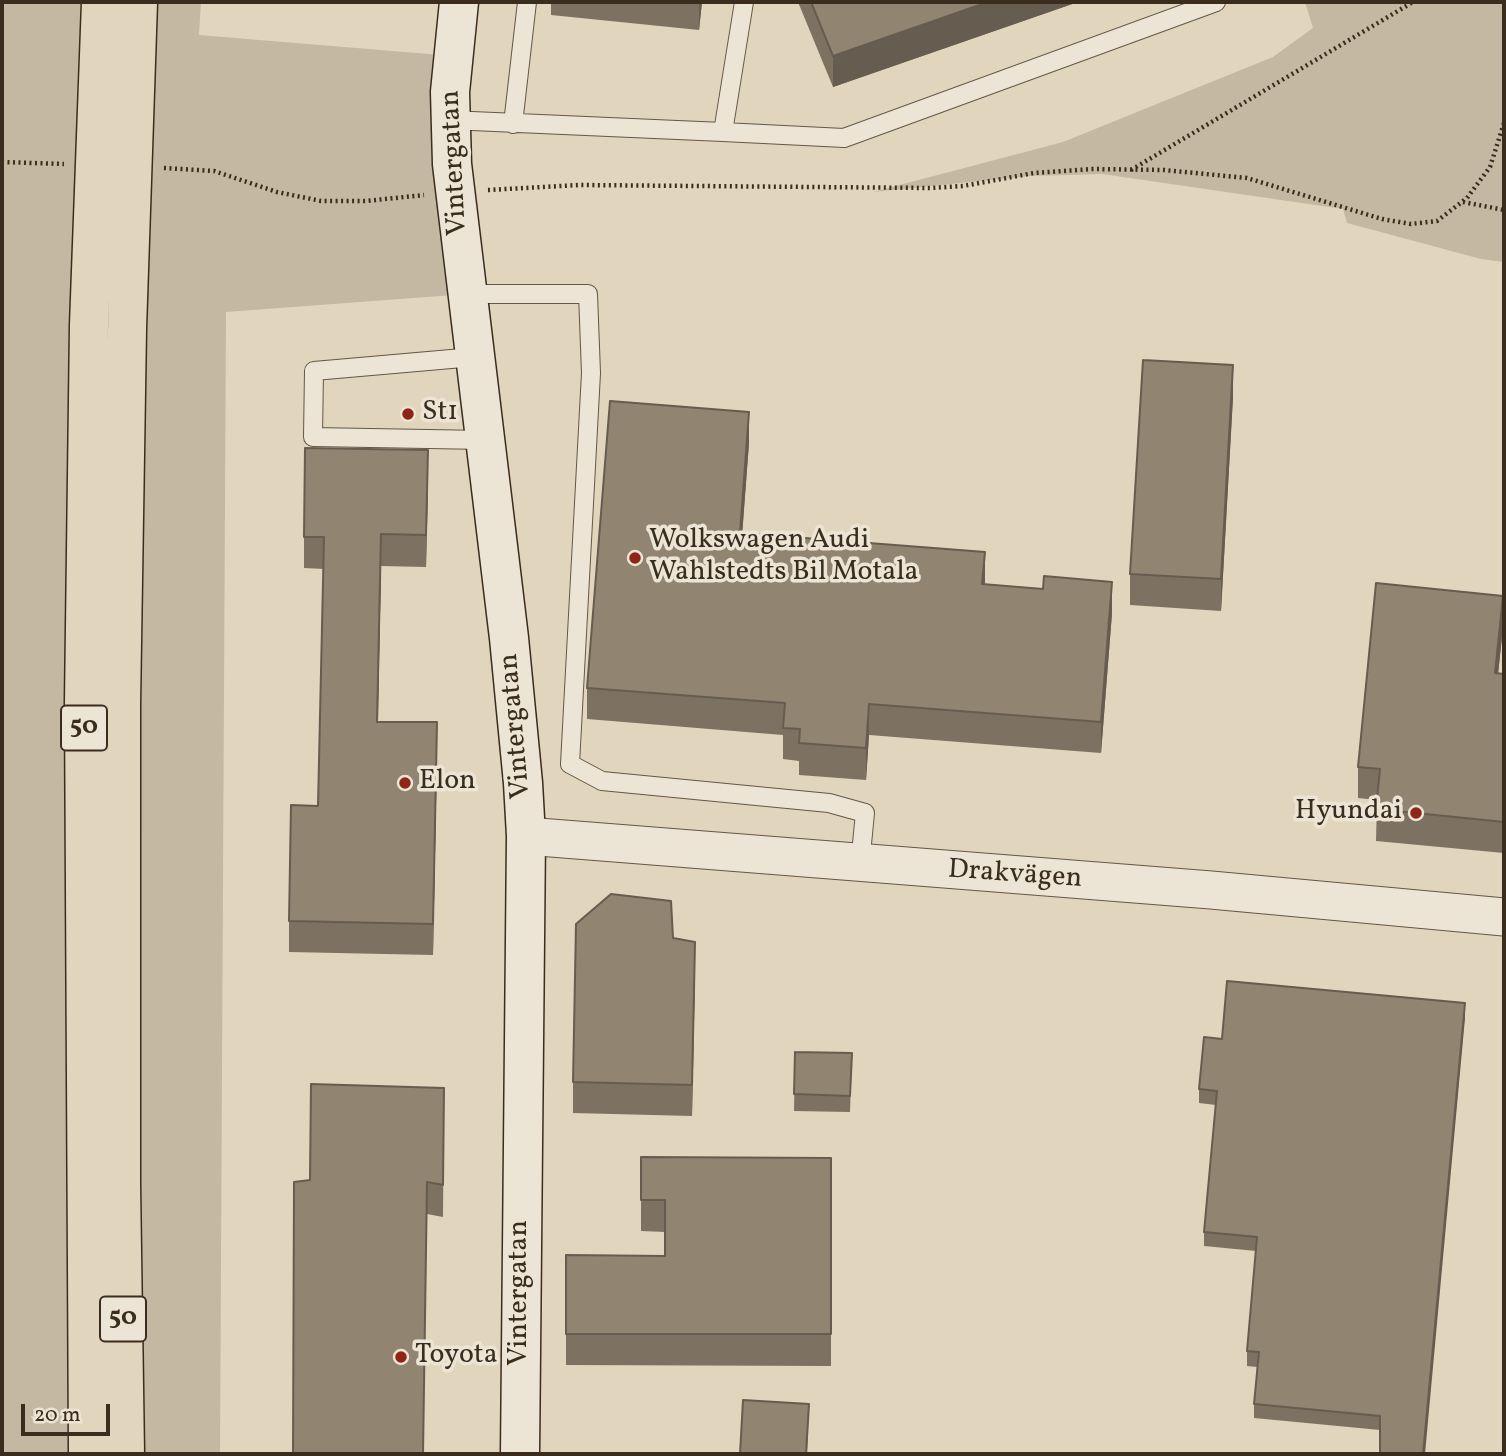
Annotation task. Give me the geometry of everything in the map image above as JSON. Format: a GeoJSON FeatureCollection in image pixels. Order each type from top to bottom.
{"type":"FeatureCollection","features":[{"type":"Feature","properties":{"kind":"highway","name":"50"},"geometry":{"type":"LineString","coordinates":[[88,1454],[84,701],[89,325],[101,2]]}},
{"type":"Feature","properties":{"kind":"highway","name":"50"},"geometry":{"type":"LineString","coordinates":[[125,1454],[121,1184],[121,705],[127,328],[138,2]]}},
{"type":"Feature","properties":{"kind":"street","name":"Vintergatan"},"geometry":{"type":"LineString","coordinates":[[459,2],[449,120],[455,192],[519,734],[526,836],[520,1454]]}},
{"type":"Feature","properties":{"kind":"street","name":"Drakvägen"},"geometry":{"type":"LineString","coordinates":[[526,836],[1211,890],[1504,917]]}},
{"type":"Feature","properties":{"kind":"lane"},"geometry":{"type":"LineString","coordinates":[[513,124],[527,2]]}},
{"type":"Feature","properties":{"kind":"lane"},"geometry":{"type":"LineString","coordinates":[[723,132],[744,2]]}},
{"type":"Feature","properties":{"kind":"lane"},"geometry":{"type":"LineString","coordinates":[[449,120],[844,138],[1216,2]]}},
{"type":"Feature","properties":{"kind":"lane"},"geometry":{"type":"LineString","coordinates":[[467,294],[588,294],[591,373],[570,764],[602,781],[829,803],[865,813],[860,863]]}},
{"type":"Feature","properties":{"kind":"lane"},"geometry":{"type":"LineString","coordinates":[[474,358],[314,371],[313,437],[485,440]]}},
{"type":"Feature","properties":{"kind":"path"},"geometry":{"type":"LineString","coordinates":[[1131,170],[1413,2]]}},
{"type":"Feature","properties":{"kind":"path"},"geometry":{"type":"LineString","coordinates":[[153,167],[214,171],[277,192],[321,201],[366,201],[455,192],[579,185],[930,188],[964,186],[1034,173],[1093,169],[1164,170],[1247,178],[1382,219],[1411,224],[1437,221],[1468,198],[1490,167],[1504,122]]}},
{"type":"Feature","properties":{"kind":"path"},"geometry":{"type":"LineString","coordinates":[[2,162],[74,164]]}},
{"type":"Feature","properties":{"kind":"path"},"geometry":{"type":"LineString","coordinates":[[1462,202],[1504,210]]}},
{"type":"Feature","properties":{"kind":"shaded area"},"geometry":{"type":"Polygon","coordinates":[[[2,2],[201,2],[199,35],[453,56],[467,294],[226,312],[220,1454],[2,1454],[2,2]]]}},
{"type":"Feature","properties":{"kind":"shaded area"},"geometry":{"type":"Polygon","coordinates":[[[1305,2],[1504,2],[1504,262],[1481,259],[1347,223],[1343,209],[1102,174],[1029,176],[873,192],[1063,142],[1273,57],[1313,28],[1305,2]]]}},
{"type":"Feature","properties":{"kind":"building"},"geometry":{"type":"Polygon","coordinates":[[[811,2],[988,2],[833,56],[811,2]]]}},
{"type":"Feature","properties":{"kind":"building"},"geometry":{"type":"Polygon","coordinates":[[[1143,360],[1233,365],[1221,579],[1130,574],[1143,360]]]}},
{"type":"Feature","properties":{"kind":"building"},"geometry":{"type":"Polygon","coordinates":[[[610,401],[749,412],[740,533],[985,552],[982,584],[1043,589],[1044,576],[1112,582],[1101,722],[869,704],[866,748],[799,743],[800,729],[783,728],[785,703],[587,688],[610,401]]]}},
{"type":"Feature","properties":{"kind":"building"},"geometry":{"type":"Polygon","coordinates":[[[305,448],[428,450],[426,535],[381,534],[377,722],[437,722],[433,924],[289,921],[291,805],[318,806],[324,537],[304,537],[305,448]]]}},
{"type":"Feature","properties":{"kind":"building"},"geometry":{"type":"Polygon","coordinates":[[[1376,583],[1503,596],[1495,673],[1504,674],[1504,822],[1376,809],[1380,769],[1358,767],[1376,583]]]}},
{"type":"Feature","properties":{"kind":"building"},"geometry":{"type":"Polygon","coordinates":[[[611,894],[671,901],[673,938],[695,942],[692,1085],[573,1082],[576,924],[611,894]]]}},
{"type":"Feature","properties":{"kind":"building"},"geometry":{"type":"Polygon","coordinates":[[[1227,981],[1465,1003],[1423,1454],[1380,1454],[1380,1416],[1254,1404],[1259,1352],[1247,1351],[1257,1237],[1204,1232],[1217,1091],[1199,1089],[1204,1037],[1222,1039],[1227,981]]]}},
{"type":"Feature","properties":{"kind":"building"},"geometry":{"type":"Polygon","coordinates":[[[795,1052],[852,1053],[850,1096],[794,1094],[795,1052]]]}},
{"type":"Feature","properties":{"kind":"building"},"geometry":{"type":"Polygon","coordinates":[[[311,1084],[444,1088],[443,1185],[427,1182],[423,1454],[293,1454],[294,1182],[310,1180],[311,1084]]]}},
{"type":"Feature","properties":{"kind":"building"},"geometry":{"type":"Polygon","coordinates":[[[641,1157],[831,1158],[831,1334],[566,1334],[566,1255],[665,1256],[665,1200],[641,1200],[641,1157]]]}},
{"type":"Feature","properties":{"kind":"building"},"geometry":{"type":"Polygon","coordinates":[[[743,1400],[809,1404],[806,1454],[740,1454],[743,1400]]]}},
{"type":"Feature","properties":{"kind":"place","name":"St1"},"geometry":{"type":"Point","coordinates":[408,414]}},
{"type":"Feature","properties":{"kind":"place","name":"Wolkswagen Audi Wahlstedts Bil Motala"},"geometry":{"type":"Point","coordinates":[635,558]}},
{"type":"Feature","properties":{"kind":"place","name":"Elon"},"geometry":{"type":"Point","coordinates":[405,783]}},
{"type":"Feature","properties":{"kind":"place","name":"Hyundai"},"geometry":{"type":"Point","coordinates":[1416,813]}},
{"type":"Feature","properties":{"kind":"place","name":"Toyota"},"geometry":{"type":"Point","coordinates":[401,1357]}}]}
